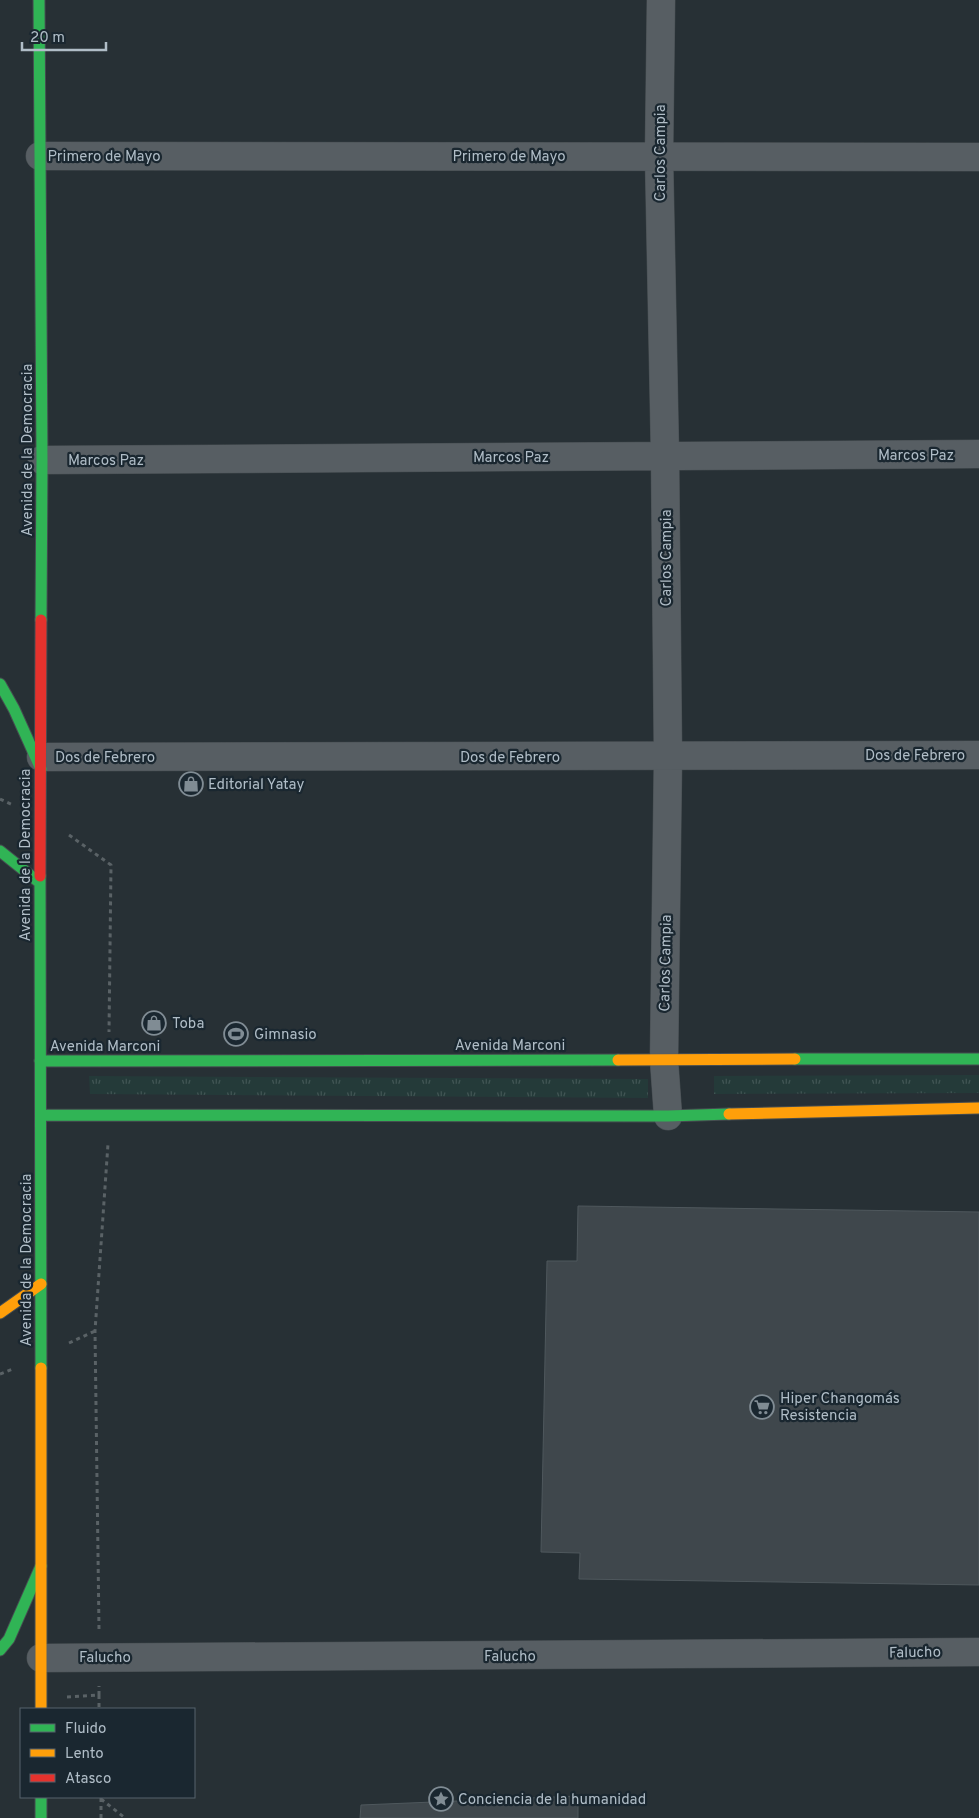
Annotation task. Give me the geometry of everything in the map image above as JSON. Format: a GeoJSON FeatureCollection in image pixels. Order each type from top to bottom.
{"type":"FeatureCollection","features":[{"type":"Feature","properties":{"kind":"main road","name":"Avenida de la Democracia"},"geometry":{"type":"LineString","coordinates":[[39,0],[42,460],[40,816],[42,1704]]}},
{"type":"Feature","properties":{"kind":"main road"},"geometry":{"type":"LineString","coordinates":[[0,684],[41,763]]}},
{"type":"Feature","properties":{"kind":"main road"},"geometry":{"type":"LineString","coordinates":[[0,851],[40,883]]}},
{"type":"Feature","properties":{"kind":"main road","name":"Avenida Marconi"},"geometry":{"type":"LineString","coordinates":[[40,1061],[979,1059]]}},
{"type":"Feature","properties":{"kind":"main road"},"geometry":{"type":"LineString","coordinates":[[41,1115],[668,1116],[979,1108]]}},
{"type":"Feature","properties":{"kind":"main road"},"geometry":{"type":"LineString","coordinates":[[0,1312],[41,1284]]}},
{"type":"Feature","properties":{"kind":"main road"},"geometry":{"type":"LineString","coordinates":[[0,1650],[8,1639],[41,1566]]}},
{"type":"Feature","properties":{"kind":"main road"},"geometry":{"type":"LineString","coordinates":[[42,1798],[42,1818]]}},
{"type":"Feature","properties":{"kind":"street","name":"Carlos Campia"},"geometry":{"type":"LineString","coordinates":[[661,0],[659,156],[665,455],[668,757],[664,1060],[668,1116]]}},
{"type":"Feature","properties":{"kind":"street","name":"Primero de Mayo"},"geometry":{"type":"LineString","coordinates":[[40,156],[979,157]]}},
{"type":"Feature","properties":{"kind":"street","name":"Marcos Paz"},"geometry":{"type":"LineString","coordinates":[[42,460],[979,454]]}},
{"type":"Feature","properties":{"kind":"street","name":"Dos de Febrero"},"geometry":{"type":"LineString","coordinates":[[41,763],[979,755]]}},
{"type":"Feature","properties":{"kind":"street","name":"Falucho"},"geometry":{"type":"LineString","coordinates":[[41,1658],[979,1652]]}},
{"type":"Feature","properties":{"kind":"path"},"geometry":{"type":"LineString","coordinates":[[40,816],[111,865],[109,1062]]}},
{"type":"Feature","properties":{"kind":"path"},"geometry":{"type":"LineString","coordinates":[[99,1708],[100,1657],[95,1331],[110,1115]]}},
{"type":"Feature","properties":{"kind":"path"},"geometry":{"type":"LineString","coordinates":[[42,1704],[99,1695]]}},
{"type":"Feature","properties":{"kind":"path"},"geometry":{"type":"LineString","coordinates":[[101,1798],[101,1818]]}},
{"type":"Feature","properties":{"kind":"path"},"geometry":{"type":"LineString","coordinates":[[101,1798],[126,1818]]}},
{"type":"Feature","properties":{"kind":"green space"},"geometry":{"type":"Polygon","coordinates":[[[979,1075],[979,1093],[714,1094],[714,1076],[979,1075]]]}},
{"type":"Feature","properties":{"kind":"green space"},"geometry":{"type":"Polygon","coordinates":[[[89,1076],[648,1079],[648,1098],[90,1094],[89,1076]]]}},
{"type":"Feature","properties":{"kind":"building","name":"Hiper Changomás Resistencia"},"geometry":{"type":"Polygon","coordinates":[[[578,1206],[979,1212],[979,1585],[579,1579],[580,1553],[541,1552],[547,1261],[577,1261],[578,1206]]]}},
{"type":"Feature","properties":{"kind":"building"},"geometry":{"type":"Polygon","coordinates":[[[578,1796],[578,1818],[360,1818],[361,1805],[578,1796]]]}},
{"type":"Feature","properties":{"kind":"traffic: fast"},"geometry":{"type":"LineString","coordinates":[[39,0],[42,460],[41,620]]}},
{"type":"Feature","properties":{"kind":"traffic: fast"},"geometry":{"type":"LineString","coordinates":[[0,684],[14,709],[41,769]]}},
{"type":"Feature","properties":{"kind":"traffic: fast"},"geometry":{"type":"LineString","coordinates":[[0,851],[40,883]]}},
{"type":"Feature","properties":{"kind":"traffic: fast"},"geometry":{"type":"LineString","coordinates":[[40,876],[41,1368]]}},
{"type":"Feature","properties":{"kind":"traffic: fast"},"geometry":{"type":"LineString","coordinates":[[795,1059],[979,1059]]}},
{"type":"Feature","properties":{"kind":"traffic: fast"},"geometry":{"type":"LineString","coordinates":[[40,1061],[618,1060]]}},
{"type":"Feature","properties":{"kind":"traffic: fast"},"geometry":{"type":"LineString","coordinates":[[41,1115],[668,1116],[729,1114]]}},
{"type":"Feature","properties":{"kind":"traffic: fast"},"geometry":{"type":"LineString","coordinates":[[0,1650],[9,1639],[41,1566]]}},
{"type":"Feature","properties":{"kind":"traffic: fast"},"geometry":{"type":"LineString","coordinates":[[41,1798],[41,1818]]}},
{"type":"Feature","properties":{"kind":"traffic: slow"},"geometry":{"type":"LineString","coordinates":[[618,1060],[795,1059]]}},
{"type":"Feature","properties":{"kind":"traffic: slow"},"geometry":{"type":"LineString","coordinates":[[729,1114],[979,1108]]}},
{"type":"Feature","properties":{"kind":"traffic: slow"},"geometry":{"type":"LineString","coordinates":[[0,1313],[41,1284]]}},
{"type":"Feature","properties":{"kind":"traffic: slow"},"geometry":{"type":"LineString","coordinates":[[41,1368],[41,1708]]}},
{"type":"Feature","properties":{"kind":"traffic: jam"},"geometry":{"type":"LineString","coordinates":[[40,876],[41,620]]}},
{"type":"Feature","properties":{"kind":"place","name":"Editorial Yatay"},"geometry":{"type":"Point","coordinates":[191,784]}},
{"type":"Feature","properties":{"kind":"place","name":"Toba"},"geometry":{"type":"Point","coordinates":[154,1023]}},
{"type":"Feature","properties":{"kind":"place","name":"Gimnasio"},"geometry":{"type":"Point","coordinates":[236,1034]}},
{"type":"Feature","properties":{"kind":"place","name":"Hiper Changomás Resistencia"},"geometry":{"type":"Point","coordinates":[762,1407]}},
{"type":"Feature","properties":{"kind":"place","name":"Conciencia de la humanidad"},"geometry":{"type":"Point","coordinates":[441,1799]}}]}
